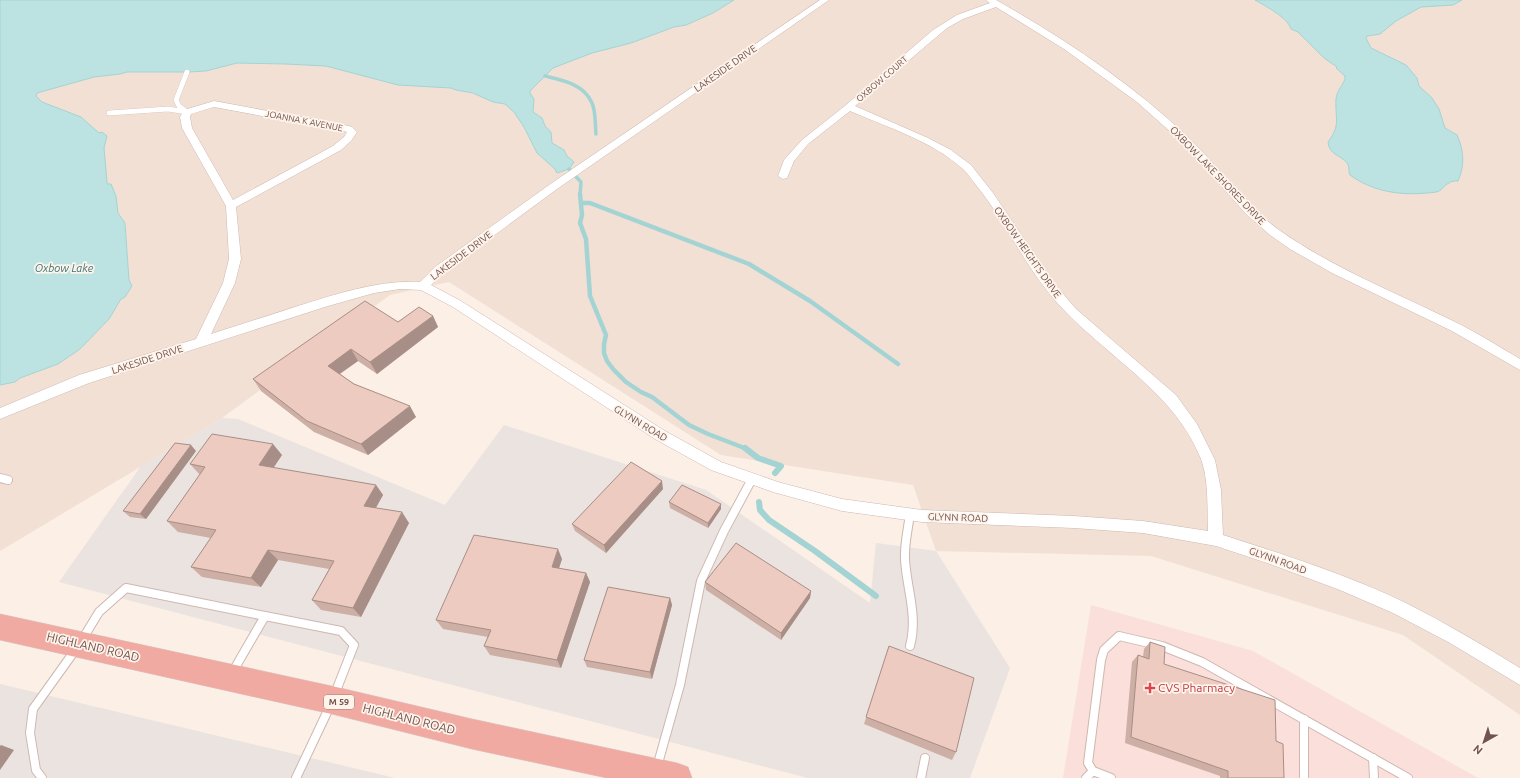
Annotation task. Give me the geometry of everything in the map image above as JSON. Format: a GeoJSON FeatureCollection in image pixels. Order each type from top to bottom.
{"type":"FeatureCollection","features":[{"type":"Feature","properties":{"kind":"highway","name":"HIGHLAND ROAD"},"geometry":{"type":"LineString","coordinates":[[0,627],[332,701],[472,734],[666,775]]}},
{"type":"Feature","properties":{"kind":"street","name":"LAKESIDE DRIVE"},"geometry":{"type":"LineString","coordinates":[[0,414],[84,379],[326,302],[374,289],[400,285],[423,286],[439,270],[553,188],[825,0]]}},
{"type":"Feature","properties":{"kind":"street","name":"OXBOW COURT"},"geometry":{"type":"LineString","coordinates":[[783,176],[789,160],[805,142],[849,108],[938,29],[949,22],[994,2]]}},
{"type":"Feature","properties":{"kind":"street","name":"OXBOW LAKE SHORES DRIVE"},"geometry":{"type":"LineString","coordinates":[[994,2],[1068,47],[1140,100],[1187,142],[1245,206],[1272,231],[1347,277],[1448,323],[1520,365]]}},
{"type":"Feature","properties":{"kind":"street","name":"JOANNA K AVENUE"},"geometry":{"type":"LineString","coordinates":[[187,112],[214,104],[349,129],[352,132],[348,139],[337,148],[231,206]]}},
{"type":"Feature","properties":{"kind":"street","name":"OXBOW HEIGHTS DRIVE"},"geometry":{"type":"LineString","coordinates":[[849,108],[925,140],[947,152],[967,167],[989,195],[1049,285],[1072,312],[1170,399],[1192,428],[1208,460],[1214,490],[1216,539]]}},
{"type":"Feature","properties":{"kind":"street"},"geometry":{"type":"LineString","coordinates":[[187,112],[184,117],[187,128],[231,206],[235,259],[229,284],[201,342]]}},
{"type":"Feature","properties":{"kind":"street","name":"GLYNN ROAD"},"geometry":{"type":"LineString","coordinates":[[423,286],[457,304],[660,435],[716,466],[752,479],[778,488],[842,505],[910,514],[1142,527],[1216,539],[1278,559],[1399,608],[1456,638],[1520,677]]}},
{"type":"Feature","properties":{"kind":"lane"},"geometry":{"type":"LineString","coordinates":[[187,72],[176,100],[179,106],[187,112]]}},
{"type":"Feature","properties":{"kind":"lane"},"geometry":{"type":"LineString","coordinates":[[109,113],[168,109],[187,112]]}},
{"type":"Feature","properties":{"kind":"lane"},"geometry":{"type":"LineString","coordinates":[[0,478],[8,480]]}},
{"type":"Feature","properties":{"kind":"lane"},"geometry":{"type":"LineString","coordinates":[[666,775],[680,686],[701,580],[724,530],[752,479]]}},
{"type":"Feature","properties":{"kind":"lane"},"geometry":{"type":"LineString","coordinates":[[910,514],[905,560],[913,604],[914,634],[910,646]]}},
{"type":"Feature","properties":{"kind":"lane"},"geometry":{"type":"LineString","coordinates":[[42,778],[36,770],[30,733],[33,709],[79,644],[99,612],[126,588],[341,631],[354,645],[332,701],[296,778]]}},
{"type":"Feature","properties":{"kind":"lane"},"geometry":{"type":"LineString","coordinates":[[230,678],[265,616]]}},
{"type":"Feature","properties":{"kind":"lane"},"geometry":{"type":"LineString","coordinates":[[1108,777],[1090,775],[1088,763],[1101,660],[1104,650],[1119,636],[1133,638],[1177,651],[1214,667],[1408,778]]}},
{"type":"Feature","properties":{"kind":"lane"},"geometry":{"type":"LineString","coordinates":[[1304,719],[1304,778]]}},
{"type":"Feature","properties":{"kind":"lane"},"geometry":{"type":"LineString","coordinates":[[921,778],[925,758]]}},
{"type":"Feature","properties":{"kind":"lane"},"geometry":{"type":"LineString","coordinates":[[1373,758],[1374,778]]}},
{"type":"Feature","properties":{"kind":"shaded area"},"geometry":{"type":"Polygon","coordinates":[[[600,0],[1520,0],[1520,715],[1403,635],[1151,556],[936,551],[913,485],[721,455],[449,282],[390,295],[222,418],[0,551],[0,29],[600,0]]]}},
{"type":"Feature","properties":{"kind":"shaded area"},"geometry":{"type":"Polygon","coordinates":[[[222,418],[238,419],[445,505],[504,425],[706,490],[870,603],[876,543],[936,551],[1010,668],[970,778],[808,778],[59,582],[141,466],[222,418]]]}},
{"type":"Feature","properties":{"kind":"shaded area"},"geometry":{"type":"Polygon","coordinates":[[[1091,605],[1253,651],[1478,778],[1063,778],[1091,605]]]}},
{"type":"Feature","properties":{"kind":"shaded area"},"geometry":{"type":"Polygon","coordinates":[[[0,684],[395,778],[0,778],[0,684]]]}},
{"type":"Feature","properties":{"kind":"water","name":"Oxbow Lake"},"geometry":{"type":"Polygon","coordinates":[[[0,0],[734,0],[713,13],[686,25],[674,27],[631,43],[592,53],[553,68],[530,91],[530,93],[534,99],[533,112],[542,118],[545,126],[551,132],[552,143],[564,150],[567,156],[574,162],[569,169],[557,173],[555,169],[537,153],[524,127],[514,112],[505,104],[493,102],[473,93],[451,88],[398,85],[326,66],[237,63],[206,71],[127,72],[94,77],[37,93],[36,96],[42,102],[81,117],[99,133],[102,132],[107,136],[104,148],[107,184],[111,184],[116,196],[118,213],[125,223],[129,280],[132,286],[125,297],[121,299],[109,319],[80,349],[58,364],[20,378],[15,382],[0,385],[0,0]]]}},
{"type":"Feature","properties":{"kind":"water"},"geometry":{"type":"Polygon","coordinates":[[[1255,0],[1462,0],[1453,5],[1421,7],[1396,21],[1380,34],[1367,36],[1366,38],[1371,48],[1406,65],[1417,78],[1419,86],[1432,98],[1439,109],[1445,128],[1457,135],[1463,158],[1462,169],[1458,181],[1451,182],[1436,192],[1414,194],[1381,190],[1350,175],[1345,160],[1331,150],[1328,142],[1335,131],[1336,99],[1345,76],[1336,68],[1337,67],[1324,58],[1298,32],[1291,29],[1281,16],[1255,0]]]}},
{"type":"Feature","properties":{"kind":"building"},"geometry":{"type":"Polygon","coordinates":[[[365,301],[398,322],[419,307],[433,316],[370,362],[351,349],[328,366],[354,384],[410,406],[361,444],[307,421],[253,379],[365,301]]]}},
{"type":"Feature","properties":{"kind":"building"},"geometry":{"type":"Polygon","coordinates":[[[212,434],[273,444],[259,465],[376,485],[364,506],[402,512],[353,608],[312,600],[334,561],[268,550],[251,578],[191,567],[216,530],[167,521],[205,467],[190,464],[212,434]]]}},
{"type":"Feature","properties":{"kind":"building"},"geometry":{"type":"Polygon","coordinates":[[[175,443],[191,445],[140,514],[123,511],[175,443]]]}},
{"type":"Feature","properties":{"kind":"building"},"geometry":{"type":"Polygon","coordinates":[[[631,462],[662,481],[604,545],[572,524],[631,462]]]}},
{"type":"Feature","properties":{"kind":"building"},"geometry":{"type":"Polygon","coordinates":[[[682,485],[721,504],[708,523],[669,502],[682,485]]]}},
{"type":"Feature","properties":{"kind":"building"},"geometry":{"type":"Polygon","coordinates":[[[474,535],[558,549],[552,567],[586,573],[557,660],[484,646],[491,630],[436,620],[474,535]]]}},
{"type":"Feature","properties":{"kind":"building"},"geometry":{"type":"Polygon","coordinates":[[[736,543],[811,591],[781,633],[705,582],[736,543]]]}},
{"type":"Feature","properties":{"kind":"building"},"geometry":{"type":"Polygon","coordinates":[[[608,587],[670,598],[650,672],[584,660],[608,587]]]}},
{"type":"Feature","properties":{"kind":"building","name":"CVS Pharmacy"},"geometry":{"type":"Polygon","coordinates":[[[1150,642],[1165,647],[1164,664],[1275,700],[1276,741],[1283,744],[1284,778],[1228,778],[1228,771],[1131,737],[1138,655],[1149,659],[1150,642]]]}},
{"type":"Feature","properties":{"kind":"building"},"geometry":{"type":"Polygon","coordinates":[[[889,646],[974,678],[956,752],[866,717],[889,646]]]}},
{"type":"Feature","properties":{"kind":"waterway"},"geometry":{"type":"LineString","coordinates":[[545,76],[572,84],[584,91],[592,103],[594,110],[596,134]]}},
{"type":"Feature","properties":{"kind":"waterway"},"geometry":{"type":"LineString","coordinates":[[569,169],[581,182],[580,194]]}},
{"type":"Feature","properties":{"kind":"waterway"},"geometry":{"type":"LineString","coordinates":[[580,194],[582,215],[580,223],[586,239],[590,296],[606,335],[604,353],[607,361],[626,382],[652,397],[689,425],[746,448]]}},
{"type":"Feature","properties":{"kind":"waterway"},"geometry":{"type":"LineString","coordinates":[[581,203],[590,203],[749,264],[810,301],[898,364]]}},
{"type":"Feature","properties":{"kind":"waterway"},"geometry":{"type":"LineString","coordinates":[[746,448],[758,458],[781,466],[775,473]]}},
{"type":"Feature","properties":{"kind":"waterway"},"geometry":{"type":"LineString","coordinates":[[759,502],[760,510],[769,520],[815,551],[876,596]]}},
{"type":"Feature","properties":{"kind":"place","name":"CVS Pharmacy"},"geometry":{"type":"Point","coordinates":[1150,688]}}]}
